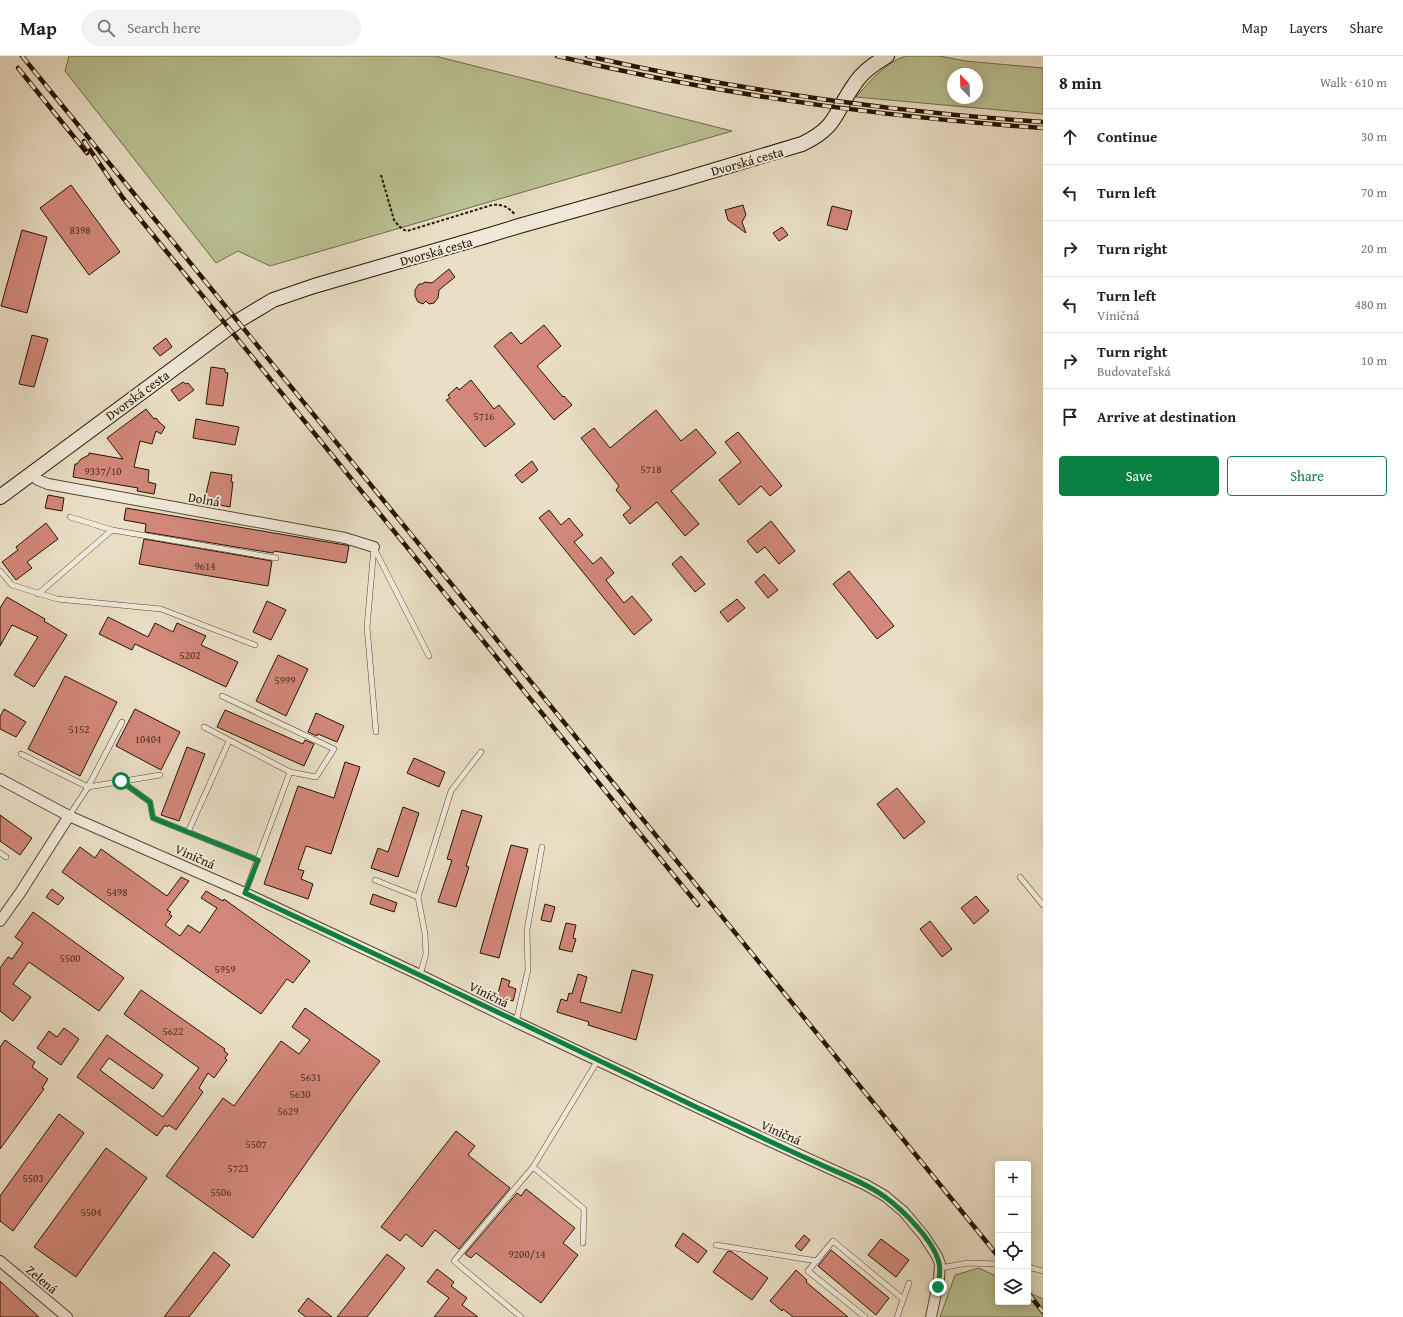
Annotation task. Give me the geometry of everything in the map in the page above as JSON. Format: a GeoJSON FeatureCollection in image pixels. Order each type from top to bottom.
{"type":"FeatureCollection","features":[{"type":"Feature","properties":{"kind":"street","name":"Dvorská cesta"},"geometry":{"type":"LineString","coordinates":[[0,497],[233,324],[273,300],[314,286],[802,144],[826,130],[837,115],[854,84],[869,68],[886,56]]}},
{"type":"Feature","properties":{"kind":"street","name":"Dolná"},"geometry":{"type":"LineString","coordinates":[[30,474],[38,480],[48,484],[346,538],[374,547]]}},
{"type":"Feature","properties":{"kind":"street","name":"Viničná"},"geometry":{"type":"LineString","coordinates":[[0,779],[70,816],[245,893],[420,974],[516,1022],[866,1185],[885,1196],[904,1212],[935,1252],[940,1266]]}},
{"type":"Feature","properties":{"kind":"street"},"geometry":{"type":"LineString","coordinates":[[0,921],[70,816]]}},
{"type":"Feature","properties":{"kind":"street","name":"Zelená"},"geometry":{"type":"LineString","coordinates":[[0,1261],[67,1317]]}},
{"type":"Feature","properties":{"kind":"street"},"geometry":{"type":"LineString","coordinates":[[931,1317],[938,1287],[940,1266]]}},
{"type":"Feature","properties":{"kind":"lane"},"geometry":{"type":"LineString","coordinates":[[70,517],[112,530],[276,558]]}},
{"type":"Feature","properties":{"kind":"lane"},"geometry":{"type":"LineString","coordinates":[[38,594],[112,530]]}},
{"type":"Feature","properties":{"kind":"lane"},"geometry":{"type":"LineString","coordinates":[[374,547],[429,656]]}},
{"type":"Feature","properties":{"kind":"lane"},"geometry":{"type":"LineString","coordinates":[[374,547],[367,627],[376,732]]}},
{"type":"Feature","properties":{"kind":"lane"},"geometry":{"type":"LineString","coordinates":[[0,571],[12,585],[57,600],[161,609],[255,645]]}},
{"type":"Feature","properties":{"kind":"lane"},"geometry":{"type":"LineString","coordinates":[[204,727],[290,772],[316,777],[334,749],[222,696]]}},
{"type":"Feature","properties":{"kind":"lane"},"geometry":{"type":"LineString","coordinates":[[70,816],[88,787],[122,722]]}},
{"type":"Feature","properties":{"kind":"lane"},"geometry":{"type":"LineString","coordinates":[[188,832],[229,741]]}},
{"type":"Feature","properties":{"kind":"lane"},"geometry":{"type":"LineString","coordinates":[[420,974],[426,954],[425,934],[418,897],[452,791],[481,752]]}},
{"type":"Feature","properties":{"kind":"lane"},"geometry":{"type":"LineString","coordinates":[[21,754],[88,787],[160,775]]}},
{"type":"Feature","properties":{"kind":"lane"},"geometry":{"type":"LineString","coordinates":[[245,893],[290,772]]}},
{"type":"Feature","properties":{"kind":"lane"},"geometry":{"type":"LineString","coordinates":[[121,781],[150,802],[153,818],[258,860]]}},
{"type":"Feature","properties":{"kind":"lane"},"geometry":{"type":"LineString","coordinates":[[516,1022],[528,970],[526,930],[542,847]]}},
{"type":"Feature","properties":{"kind":"lane"},"geometry":{"type":"LineString","coordinates":[[0,853],[6,857]]}},
{"type":"Feature","properties":{"kind":"lane"},"geometry":{"type":"LineString","coordinates":[[1020,877],[1043,904]]}},
{"type":"Feature","properties":{"kind":"lane"},"geometry":{"type":"LineString","coordinates":[[374,880],[418,897]]}},
{"type":"Feature","properties":{"kind":"lane"},"geometry":{"type":"LineString","coordinates":[[521,1317],[454,1261],[533,1167],[598,1060]]}},
{"type":"Feature","properties":{"kind":"lane"},"geometry":{"type":"LineString","coordinates":[[533,1167],[584,1209],[583,1243]]}},
{"type":"Feature","properties":{"kind":"lane"},"geometry":{"type":"LineString","coordinates":[[864,1317],[808,1271],[833,1241],[903,1299]]}},
{"type":"Feature","properties":{"kind":"lane"},"geometry":{"type":"LineString","coordinates":[[716,1245],[817,1261]]}},
{"type":"Feature","properties":{"kind":"lane"},"geometry":{"type":"LineString","coordinates":[[940,1266],[995,1264]]}},
{"type":"Feature","properties":{"kind":"lane"},"geometry":{"type":"LineString","coordinates":[[1031,1268],[1043,1270]]}},
{"type":"Feature","properties":{"kind":"lane"},"geometry":{"type":"LineString","coordinates":[[897,1317],[909,1283]]}},
{"type":"Feature","properties":{"kind":"path"},"geometry":{"type":"LineString","coordinates":[[381,175],[394,220],[397,225],[407,231],[482,208],[498,205],[506,206],[512,211],[518,226]]}},
{"type":"Feature","properties":{"kind":"green space"},"geometry":{"type":"Polygon","coordinates":[[[69,56],[435,56],[732,131],[270,266],[238,251],[216,263],[65,71],[69,56]]]}},
{"type":"Feature","properties":{"kind":"green space"},"geometry":{"type":"Polygon","coordinates":[[[906,56],[939,56],[965,61],[1043,68],[1043,114],[856,97],[885,67],[906,56]]]}},
{"type":"Feature","properties":{"kind":"green space"},"geometry":{"type":"Polygon","coordinates":[[[979,1268],[995,1276],[995,1305],[1031,1305],[1031,1293],[1043,1299],[1043,1317],[940,1317],[955,1275],[979,1268]]]}},
{"type":"Feature","properties":{"kind":"building"},"geometry":{"type":"Polygon","coordinates":[[[71,185],[120,252],[89,275],[40,208],[71,185]]]}},
{"type":"Feature","properties":{"kind":"building"},"geometry":{"type":"Polygon","coordinates":[[[743,205],[746,215],[742,222],[746,233],[728,220],[725,210],[743,205]]]}},
{"type":"Feature","properties":{"kind":"building"},"geometry":{"type":"Polygon","coordinates":[[[832,206],[852,211],[847,230],[827,225],[832,206]]]}},
{"type":"Feature","properties":{"kind":"building"},"geometry":{"type":"Polygon","coordinates":[[[782,227],[788,235],[779,241],[773,233],[782,227]]]}},
{"type":"Feature","properties":{"kind":"building"},"geometry":{"type":"Polygon","coordinates":[[[22,230],[47,237],[27,313],[1,306],[22,230]]]}},
{"type":"Feature","properties":{"kind":"building"},"geometry":{"type":"Polygon","coordinates":[[[449,269],[455,277],[439,290],[438,298],[434,303],[429,304],[426,301],[423,304],[418,302],[415,296],[415,290],[419,284],[425,282],[432,283],[449,269]]]}},
{"type":"Feature","properties":{"kind":"building"},"geometry":{"type":"Polygon","coordinates":[[[544,325],[561,346],[537,366],[563,397],[564,396],[572,405],[554,420],[494,346],[511,332],[521,344],[544,325]]]}},
{"type":"Feature","properties":{"kind":"building"},"geometry":{"type":"Polygon","coordinates":[[[32,335],[48,339],[34,387],[19,384],[32,335]]]}},
{"type":"Feature","properties":{"kind":"building"},"geometry":{"type":"Polygon","coordinates":[[[166,338],[172,347],[160,356],[153,348],[166,338]]]}},
{"type":"Feature","properties":{"kind":"building"},"geometry":{"type":"Polygon","coordinates":[[[211,367],[225,369],[225,372],[228,373],[223,406],[206,404],[211,367]]]}},
{"type":"Feature","properties":{"kind":"building"},"geometry":{"type":"Polygon","coordinates":[[[471,380],[494,409],[499,405],[515,424],[485,447],[446,400],[450,398],[448,395],[457,387],[459,390],[471,380]]]}},
{"type":"Feature","properties":{"kind":"building"},"geometry":{"type":"Polygon","coordinates":[[[183,382],[186,384],[188,383],[194,390],[179,401],[171,390],[183,382]]]}},
{"type":"Feature","properties":{"kind":"building"},"geometry":{"type":"Polygon","coordinates":[[[146,409],[154,419],[156,418],[165,427],[161,434],[156,431],[152,444],[140,441],[134,467],[149,470],[148,482],[156,484],[154,494],[137,491],[138,488],[73,477],[75,464],[89,455],[89,453],[123,459],[107,438],[146,409]]]}},
{"type":"Feature","properties":{"kind":"building"},"geometry":{"type":"Polygon","coordinates":[[[656,410],[681,441],[696,429],[716,453],[671,491],[699,524],[685,536],[657,502],[630,524],[623,515],[631,508],[616,490],[619,486],[581,438],[594,428],[610,448],[656,410]]]}},
{"type":"Feature","properties":{"kind":"building"},"geometry":{"type":"Polygon","coordinates":[[[196,419],[239,427],[235,445],[193,438],[196,419]]]}},
{"type":"Feature","properties":{"kind":"building"},"geometry":{"type":"Polygon","coordinates":[[[738,432],[782,486],[770,496],[761,486],[739,505],[719,480],[741,462],[725,442],[738,432]]]}},
{"type":"Feature","properties":{"kind":"building"},"geometry":{"type":"Polygon","coordinates":[[[532,461],[538,470],[522,483],[515,475],[532,461]]]}},
{"type":"Feature","properties":{"kind":"building"},"geometry":{"type":"Polygon","coordinates":[[[211,472],[232,475],[231,482],[233,482],[230,507],[204,502],[211,472]]]}},
{"type":"Feature","properties":{"kind":"building"},"geometry":{"type":"Polygon","coordinates":[[[48,495],[64,498],[62,511],[45,508],[48,495]]]}},
{"type":"Feature","properties":{"kind":"building"},"geometry":{"type":"Polygon","coordinates":[[[126,508],[349,546],[346,563],[274,551],[273,553],[145,532],[146,524],[124,520],[126,508]]]}},
{"type":"Feature","properties":{"kind":"building"},"geometry":{"type":"Polygon","coordinates":[[[549,510],[561,525],[569,518],[583,535],[574,542],[593,564],[601,557],[614,573],[606,580],[624,603],[632,596],[652,620],[634,635],[539,518],[549,510]]]}},
{"type":"Feature","properties":{"kind":"building"},"geometry":{"type":"Polygon","coordinates":[[[771,521],[795,551],[779,564],[765,547],[757,553],[747,541],[771,521]]]}},
{"type":"Feature","properties":{"kind":"building"},"geometry":{"type":"Polygon","coordinates":[[[46,523],[58,539],[27,562],[32,568],[16,580],[2,562],[18,550],[16,547],[46,523]]]}},
{"type":"Feature","properties":{"kind":"building"},"geometry":{"type":"Polygon","coordinates":[[[144,539],[272,561],[268,586],[139,564],[144,539]]]}},
{"type":"Feature","properties":{"kind":"building"},"geometry":{"type":"Polygon","coordinates":[[[681,556],[705,584],[695,592],[672,564],[681,556]]]}},
{"type":"Feature","properties":{"kind":"building"},"geometry":{"type":"Polygon","coordinates":[[[849,571],[894,626],[877,639],[833,584],[849,571]]]}},
{"type":"Feature","properties":{"kind":"building"},"geometry":{"type":"Polygon","coordinates":[[[764,574],[778,590],[768,598],[755,582],[764,574]]]}},
{"type":"Feature","properties":{"kind":"building"},"geometry":{"type":"Polygon","coordinates":[[[7,597],[45,619],[44,621],[67,635],[34,687],[14,675],[38,637],[12,625],[0,646],[0,608],[7,597]]]}},
{"type":"Feature","properties":{"kind":"building"},"geometry":{"type":"Polygon","coordinates":[[[737,599],[745,608],[728,622],[720,612],[737,599]]]}},
{"type":"Feature","properties":{"kind":"building"},"geometry":{"type":"Polygon","coordinates":[[[267,601],[286,610],[271,640],[253,632],[267,601]]]}},
{"type":"Feature","properties":{"kind":"building"},"geometry":{"type":"Polygon","coordinates":[[[108,617],[148,637],[155,623],[173,632],[177,623],[206,636],[201,645],[238,662],[226,687],[135,644],[132,650],[99,634],[108,617]]]}},
{"type":"Feature","properties":{"kind":"building"},"geometry":{"type":"Polygon","coordinates":[[[278,655],[308,669],[286,716],[256,701],[278,655]]]}},
{"type":"Feature","properties":{"kind":"building"},"geometry":{"type":"Polygon","coordinates":[[[65,676],[117,702],[80,776],[28,749],[65,676]]]}},
{"type":"Feature","properties":{"kind":"building"},"geometry":{"type":"Polygon","coordinates":[[[4,709],[26,722],[16,737],[0,729],[0,717],[4,709]]]}},
{"type":"Feature","properties":{"kind":"building"},"geometry":{"type":"Polygon","coordinates":[[[135,709],[180,732],[161,770],[116,746],[135,709]]]}},
{"type":"Feature","properties":{"kind":"building"},"geometry":{"type":"Polygon","coordinates":[[[225,710],[303,744],[305,740],[314,744],[304,766],[217,727],[225,710]]]}},
{"type":"Feature","properties":{"kind":"building"},"geometry":{"type":"Polygon","coordinates":[[[316,713],[344,726],[337,742],[318,734],[317,736],[308,732],[316,713]]]}},
{"type":"Feature","properties":{"kind":"building"},"geometry":{"type":"Polygon","coordinates":[[[187,747],[205,754],[179,821],[161,815],[187,747]]]}},
{"type":"Feature","properties":{"kind":"building"},"geometry":{"type":"Polygon","coordinates":[[[414,758],[445,772],[439,787],[407,773],[414,758]]]}},
{"type":"Feature","properties":{"kind":"building"},"geometry":{"type":"Polygon","coordinates":[[[345,762],[360,767],[331,854],[306,846],[298,869],[304,871],[301,879],[313,884],[308,899],[264,884],[298,786],[334,798],[345,762]]]}},
{"type":"Feature","properties":{"kind":"building"},"geometry":{"type":"Polygon","coordinates":[[[897,788],[925,822],[904,839],[877,804],[897,788]]]}},
{"type":"Feature","properties":{"kind":"building"},"geometry":{"type":"Polygon","coordinates":[[[403,807],[419,813],[398,877],[371,868],[378,848],[388,852],[403,807]]]}},
{"type":"Feature","properties":{"kind":"building"},"geometry":{"type":"Polygon","coordinates":[[[462,810],[482,816],[466,866],[469,867],[456,907],[438,902],[452,860],[447,859],[462,810]]]}},
{"type":"Feature","properties":{"kind":"building"},"geometry":{"type":"Polygon","coordinates":[[[0,815],[32,838],[20,855],[0,841],[0,815]]]}},
{"type":"Feature","properties":{"kind":"building"},"geometry":{"type":"Polygon","coordinates":[[[511,845],[528,849],[499,958],[480,953],[511,845]]]}},
{"type":"Feature","properties":{"kind":"building"},"geometry":{"type":"Polygon","coordinates":[[[80,847],[95,858],[101,849],[167,896],[181,877],[189,881],[167,910],[171,912],[169,914],[172,916],[165,925],[180,936],[188,925],[200,933],[217,908],[201,898],[206,891],[223,901],[224,899],[310,961],[293,983],[287,979],[261,1014],[62,872],[80,847]]]}},
{"type":"Feature","properties":{"kind":"building"},"geometry":{"type":"Polygon","coordinates":[[[52,889],[64,898],[58,905],[46,897],[52,889]]]}},
{"type":"Feature","properties":{"kind":"building"},"geometry":{"type":"Polygon","coordinates":[[[373,894],[397,903],[394,912],[370,904],[373,894]]]}},
{"type":"Feature","properties":{"kind":"building"},"geometry":{"type":"Polygon","coordinates":[[[976,896],[989,911],[974,924],[961,908],[976,896]]]}},
{"type":"Feature","properties":{"kind":"building"},"geometry":{"type":"Polygon","coordinates":[[[545,904],[555,907],[551,922],[541,920],[545,904]]]}},
{"type":"Feature","properties":{"kind":"building"},"geometry":{"type":"Polygon","coordinates":[[[33,912],[124,978],[99,1011],[29,962],[13,984],[31,997],[13,1021],[0,1011],[0,968],[8,957],[12,959],[23,943],[15,937],[33,912]]]}},
{"type":"Feature","properties":{"kind":"building"},"geometry":{"type":"Polygon","coordinates":[[[930,921],[952,949],[942,957],[920,929],[930,921]]]}},
{"type":"Feature","properties":{"kind":"building"},"geometry":{"type":"Polygon","coordinates":[[[566,923],[576,925],[573,938],[576,939],[572,952],[559,949],[566,923]]]}},
{"type":"Feature","properties":{"kind":"building"},"geometry":{"type":"Polygon","coordinates":[[[632,970],[653,975],[636,1040],[588,1025],[589,1022],[557,1012],[561,999],[567,1001],[569,993],[572,994],[578,974],[587,977],[580,1002],[621,1013],[632,970]]]}},
{"type":"Feature","properties":{"kind":"building"},"geometry":{"type":"Polygon","coordinates":[[[502,978],[510,981],[508,986],[516,989],[513,1001],[497,997],[502,978]]]}},
{"type":"Feature","properties":{"kind":"building"},"geometry":{"type":"Polygon","coordinates":[[[141,990],[225,1049],[224,1051],[228,1054],[225,1058],[227,1060],[214,1078],[208,1073],[199,1088],[203,1092],[176,1130],[169,1125],[167,1127],[165,1125],[157,1136],[77,1077],[107,1035],[163,1075],[153,1089],[109,1058],[100,1070],[163,1117],[199,1068],[124,1014],[141,990]]]}},
{"type":"Feature","properties":{"kind":"building"},"geometry":{"type":"Polygon","coordinates":[[[305,1008],[380,1061],[253,1238],[166,1176],[223,1098],[234,1106],[281,1041],[299,1054],[310,1040],[292,1027],[305,1008]]]}},
{"type":"Feature","properties":{"kind":"building"},"geometry":{"type":"Polygon","coordinates":[[[64,1028],[79,1039],[61,1065],[37,1048],[49,1031],[57,1037],[64,1028]]]}},
{"type":"Feature","properties":{"kind":"building"},"geometry":{"type":"Polygon","coordinates":[[[5,1040],[35,1062],[32,1067],[48,1079],[42,1088],[44,1089],[0,1149],[0,1047],[5,1040]]]}},
{"type":"Feature","properties":{"kind":"building"},"geometry":{"type":"Polygon","coordinates":[[[59,1114],[84,1133],[13,1231],[0,1221],[0,1196],[59,1114]]]}},
{"type":"Feature","properties":{"kind":"building"},"geometry":{"type":"Polygon","coordinates":[[[456,1131],[475,1146],[468,1155],[510,1188],[459,1249],[435,1230],[422,1247],[406,1234],[400,1241],[381,1227],[456,1131]]]}},
{"type":"Feature","properties":{"kind":"building"},"geometry":{"type":"Polygon","coordinates":[[[106,1148],[147,1178],[76,1277],[34,1247],[106,1148]]]}},
{"type":"Feature","properties":{"kind":"building"},"geometry":{"type":"Polygon","coordinates":[[[526,1189],[575,1228],[563,1243],[578,1255],[541,1303],[476,1253],[471,1258],[465,1254],[517,1193],[521,1196],[526,1189]]]}},
{"type":"Feature","properties":{"kind":"building"},"geometry":{"type":"Polygon","coordinates":[[[683,1233],[707,1251],[698,1263],[675,1246],[683,1233]]]}},
{"type":"Feature","properties":{"kind":"building"},"geometry":{"type":"Polygon","coordinates":[[[804,1235],[810,1240],[801,1251],[795,1246],[804,1235]]]}},
{"type":"Feature","properties":{"kind":"building"},"geometry":{"type":"Polygon","coordinates":[[[881,1239],[909,1260],[896,1277],[868,1255],[881,1239]]]}},
{"type":"Feature","properties":{"kind":"building"},"geometry":{"type":"Polygon","coordinates":[[[831,1250],[889,1298],[876,1315],[818,1266],[831,1250]]]}},
{"type":"Feature","properties":{"kind":"building"},"geometry":{"type":"Polygon","coordinates":[[[728,1251],[732,1252],[768,1278],[752,1300],[713,1272],[728,1251]]]}},
{"type":"Feature","properties":{"kind":"building"},"geometry":{"type":"Polygon","coordinates":[[[214,1252],[230,1265],[189,1317],[164,1317],[214,1252]]]}},
{"type":"Feature","properties":{"kind":"building"},"geometry":{"type":"Polygon","coordinates":[[[387,1254],[405,1268],[367,1317],[337,1317],[387,1254]]]}},
{"type":"Feature","properties":{"kind":"building"},"geometry":{"type":"Polygon","coordinates":[[[437,1269],[454,1282],[451,1286],[467,1298],[462,1305],[478,1317],[434,1317],[449,1298],[427,1282],[437,1269]]]}},
{"type":"Feature","properties":{"kind":"building"},"geometry":{"type":"Polygon","coordinates":[[[796,1270],[807,1280],[806,1282],[848,1317],[793,1317],[783,1309],[782,1311],[770,1301],[796,1270]]]}},
{"type":"Feature","properties":{"kind":"building"},"geometry":{"type":"Polygon","coordinates":[[[0,1281],[16,1296],[39,1317],[0,1317],[0,1281]]]}},
{"type":"Feature","properties":{"kind":"building"},"geometry":{"type":"Polygon","coordinates":[[[308,1298],[332,1317],[306,1317],[298,1311],[308,1298]]]}},
{"type":"Feature","properties":{"kind":"railway"},"geometry":{"type":"LineString","coordinates":[[22,56],[995,1252]]}},
{"type":"Feature","properties":{"kind":"railway"},"geometry":{"type":"LineString","coordinates":[[557,56],[677,82],[798,102],[921,117],[1043,128]]}},
{"type":"Feature","properties":{"kind":"railway"},"geometry":{"type":"LineString","coordinates":[[587,56],[700,79],[814,98],[928,112],[1043,122]]}},
{"type":"Feature","properties":{"kind":"railway"},"geometry":{"type":"LineString","coordinates":[[18,68],[87,153]]}},
{"type":"Feature","properties":{"kind":"railway"},"geometry":{"type":"LineString","coordinates":[[84,141],[123,198],[698,905]]}},
{"type":"Feature","properties":{"kind":"railway"},"geometry":{"type":"LineString","coordinates":[[1031,1297],[1043,1312]]}},
{"type":"Feature","properties":{"kind":"route"},"geometry":{"type":"LineString","coordinates":[[121,781],[150,802],[153,818],[258,860],[245,893],[420,974],[516,1022],[752,1133],[866,1185],[885,1196],[904,1212],[913,1222],[928,1241],[937,1256],[940,1264],[938,1287]]}}]}
